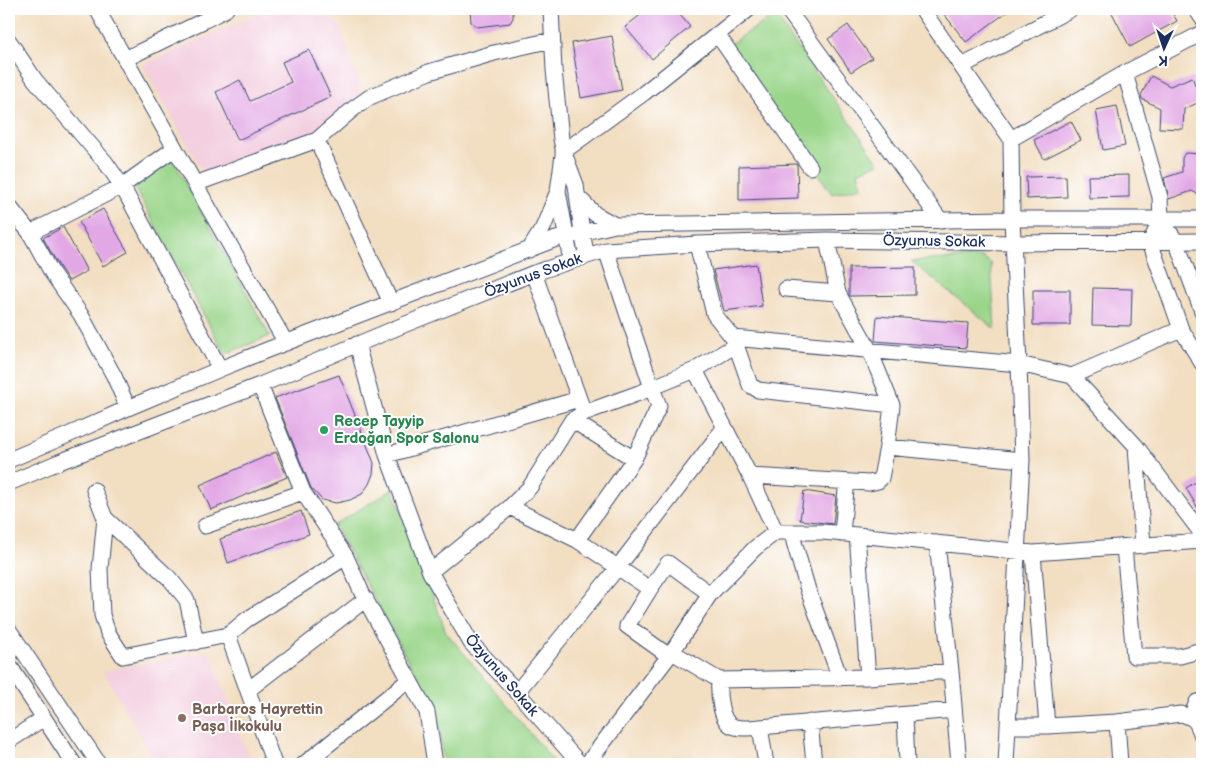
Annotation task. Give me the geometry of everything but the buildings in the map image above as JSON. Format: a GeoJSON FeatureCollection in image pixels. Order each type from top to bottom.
{"type":"FeatureCollection","features":[{"type":"Feature","properties":{"kind":"street"},"geometry":{"type":"LineString","coordinates":[[96,9],[286,343]]}},
{"type":"Feature","properties":{"kind":"street"},"geometry":{"type":"LineString","coordinates":[[125,59],[226,9]]}},
{"type":"Feature","properties":{"kind":"street"},"geometry":{"type":"LineString","coordinates":[[551,9],[554,70],[561,139],[563,152],[576,185],[587,256]]}},
{"type":"Feature","properties":{"kind":"street"},"geometry":{"type":"LineString","coordinates":[[529,250],[543,228],[558,191],[563,152],[644,93],[749,9]]}},
{"type":"Feature","properties":{"kind":"street"},"geometry":{"type":"LineString","coordinates":[[788,9],[941,221]]}},
{"type":"Feature","properties":{"kind":"street"},"geometry":{"type":"LineString","coordinates":[[922,9],[1011,138],[1012,219],[1022,460],[1006,764]]}},
{"type":"Feature","properties":{"kind":"street"},"geometry":{"type":"LineString","coordinates":[[962,66],[1071,9]]}},
{"type":"Feature","properties":{"kind":"street"},"geometry":{"type":"LineString","coordinates":[[1196,9],[1202,18]]}},
{"type":"Feature","properties":{"kind":"street"},"geometry":{"type":"LineString","coordinates":[[1011,138],[1125,73],[1202,33]]}},
{"type":"Feature","properties":{"kind":"street"},"geometry":{"type":"LineString","coordinates":[[717,34],[810,167]]}},
{"type":"Feature","properties":{"kind":"street"},"geometry":{"type":"LineString","coordinates":[[195,184],[317,140],[370,97],[429,72],[494,52],[552,40]]}},
{"type":"Feature","properties":{"kind":"street"},"geometry":{"type":"LineString","coordinates":[[9,41],[35,80],[106,163],[122,186],[220,369]]}},
{"type":"Feature","properties":{"kind":"street"},"geometry":{"type":"LineString","coordinates":[[1125,73],[1160,197],[1161,220],[1150,242],[1181,329],[1202,364]]}},
{"type":"Feature","properties":{"kind":"street"},"geometry":{"type":"LineString","coordinates":[[317,140],[391,303]]}},
{"type":"Feature","properties":{"kind":"street"},"geometry":{"type":"LineString","coordinates":[[30,233],[122,186],[175,148]]}},
{"type":"Feature","properties":{"kind":"street"},"geometry":{"type":"LineString","coordinates":[[558,191],[571,261]]}},
{"type":"Feature","properties":{"kind":"street"},"geometry":{"type":"LineString","coordinates":[[577,196],[595,214],[615,225]]}},
{"type":"Feature","properties":{"kind":"street"},"geometry":{"type":"LineString","coordinates":[[9,206],[30,233],[52,273],[81,315],[114,376],[128,408]]}},
{"type":"Feature","properties":{"kind":"street"},"geometry":{"type":"LineString","coordinates":[[9,460],[220,369],[286,343],[556,239],[615,225],[1012,219],[1202,219]]}},
{"type":"Feature","properties":{"kind":"street"},"geometry":{"type":"LineString","coordinates":[[1161,220],[1176,241],[1202,310]]}},
{"type":"Feature","properties":{"kind":"street"},"geometry":{"type":"LineString","coordinates":[[750,476],[870,483],[881,478],[888,446],[892,406],[870,351],[838,293],[827,240]]}},
{"type":"Feature","properties":{"kind":"street","name":"Özyunus Sokak"},"geometry":{"type":"LineString","coordinates":[[580,764],[471,643],[430,572],[387,456],[357,344],[534,273],[606,250],[697,244],[827,240],[1013,242],[1202,241]]}},
{"type":"Feature","properties":{"kind":"street"},"geometry":{"type":"LineString","coordinates":[[697,244],[714,314],[734,341],[750,385],[758,390],[892,406]]}},
{"type":"Feature","properties":{"kind":"street"},"geometry":{"type":"LineString","coordinates":[[577,540],[634,459],[659,406],[606,250]]}},
{"type":"Feature","properties":{"kind":"street"},"geometry":{"type":"LineString","coordinates":[[534,273],[579,411],[634,459]]}},
{"type":"Feature","properties":{"kind":"street"},"geometry":{"type":"LineString","coordinates":[[786,289],[838,293]]}},
{"type":"Feature","properties":{"kind":"street"},"geometry":{"type":"LineString","coordinates":[[1072,376],[1181,329]]}},
{"type":"Feature","properties":{"kind":"street"},"geometry":{"type":"LineString","coordinates":[[387,456],[579,411],[652,388],[695,370],[734,341],[1019,364],[1072,376],[1136,446],[1202,534]]}},
{"type":"Feature","properties":{"kind":"street"},"geometry":{"type":"LineString","coordinates":[[9,483],[260,385],[357,344]]}},
{"type":"Feature","properties":{"kind":"street"},"geometry":{"type":"LineString","coordinates":[[695,370],[750,476],[776,532]]}},
{"type":"Feature","properties":{"kind":"street"},"geometry":{"type":"LineString","coordinates":[[260,385],[303,492],[346,557],[362,593],[427,712],[435,764]]}},
{"type":"Feature","properties":{"kind":"street"},"geometry":{"type":"LineString","coordinates":[[430,572],[510,507],[530,487],[579,411]]}},
{"type":"Feature","properties":{"kind":"street"},"geometry":{"type":"LineString","coordinates":[[517,692],[618,567],[724,428]]}},
{"type":"Feature","properties":{"kind":"street"},"geometry":{"type":"LineString","coordinates":[[888,446],[1022,460]]}},
{"type":"Feature","properties":{"kind":"street"},"geometry":{"type":"LineString","coordinates":[[1136,446],[1143,546]]}},
{"type":"Feature","properties":{"kind":"street"},"geometry":{"type":"LineString","coordinates":[[94,490],[106,518],[170,579],[187,600],[196,642]]}},
{"type":"Feature","properties":{"kind":"street"},"geometry":{"type":"LineString","coordinates":[[846,490],[849,534],[868,678]]}},
{"type":"Feature","properties":{"kind":"street"},"geometry":{"type":"LineString","coordinates":[[205,526],[303,492]]}},
{"type":"Feature","properties":{"kind":"street"},"geometry":{"type":"LineString","coordinates":[[510,507],[577,540],[650,588]]}},
{"type":"Feature","properties":{"kind":"street"},"geometry":{"type":"LineString","coordinates":[[106,518],[100,569],[102,615],[108,634],[123,656],[228,635],[246,620],[346,557]]}},
{"type":"Feature","properties":{"kind":"street"},"geometry":{"type":"LineString","coordinates":[[587,764],[670,654],[710,594],[755,548],[776,532],[849,534],[1033,553],[1202,541]]}},
{"type":"Feature","properties":{"kind":"street"},"geometry":{"type":"LineString","coordinates":[[793,532],[794,542],[811,598],[840,678]]}},
{"type":"Feature","properties":{"kind":"street"},"geometry":{"type":"LineString","coordinates":[[937,543],[959,764]]}},
{"type":"Feature","properties":{"kind":"street"},"geometry":{"type":"LineString","coordinates":[[1124,548],[1134,656],[1180,656],[1202,650]]}},
{"type":"Feature","properties":{"kind":"street"},"geometry":{"type":"LineString","coordinates":[[1033,553],[1047,726]]}},
{"type":"Feature","properties":{"kind":"street"},"geometry":{"type":"LineString","coordinates":[[710,594],[668,563],[627,626],[670,654],[719,680],[868,678],[951,671]]}},
{"type":"Feature","properties":{"kind":"street"},"geometry":{"type":"LineString","coordinates":[[248,690],[366,599]]}},
{"type":"Feature","properties":{"kind":"street"},"geometry":{"type":"LineString","coordinates":[[9,630],[99,764]]}},
{"type":"Feature","properties":{"kind":"street"},"geometry":{"type":"LineString","coordinates":[[228,635],[274,764]]}},
{"type":"Feature","properties":{"kind":"street"},"geometry":{"type":"LineString","coordinates":[[9,665],[74,764]]}},
{"type":"Feature","properties":{"kind":"street"},"geometry":{"type":"LineString","coordinates":[[304,764],[409,680]]}},
{"type":"Feature","properties":{"kind":"street"},"geometry":{"type":"LineString","coordinates":[[719,680],[718,689],[724,719],[729,725],[734,727],[760,728],[954,710]]}},
{"type":"Feature","properties":{"kind":"street"},"geometry":{"type":"LineString","coordinates":[[1191,717],[1197,702],[1202,701]]}},
{"type":"Feature","properties":{"kind":"street"},"geometry":{"type":"LineString","coordinates":[[1008,726],[1117,722],[1181,714],[1191,717],[1198,723],[1202,736]]}},
{"type":"Feature","properties":{"kind":"street"},"geometry":{"type":"LineString","coordinates":[[905,715],[907,764]]}},
{"type":"Feature","properties":{"kind":"street"},"geometry":{"type":"LineString","coordinates":[[9,741],[44,718]]}},
{"type":"Feature","properties":{"kind":"street"},"geometry":{"type":"LineString","coordinates":[[810,722],[814,764]]}},
{"type":"Feature","properties":{"kind":"street"},"geometry":{"type":"LineString","coordinates":[[1117,722],[1120,764]]}},
{"type":"Feature","properties":{"kind":"street"},"geometry":{"type":"LineString","coordinates":[[760,728],[766,764]]}},
{"type":"Feature","properties":{"kind":"shaded area"},"geometry":{"type":"Polygon","coordinates":[[[255,9],[321,9],[340,27],[361,87],[356,99],[324,129],[204,174],[143,65],[256,15],[255,9]]]}},
{"type":"Feature","properties":{"kind":"shaded area","name":"Barbaros Hayrettin Paşa İlkokulu"},"geometry":{"type":"Polygon","coordinates":[[[210,651],[251,764],[156,764],[103,671],[210,651]]]}},
{"type":"Feature","properties":{"kind":"green space"},"geometry":{"type":"Polygon","coordinates":[[[775,15],[879,163],[858,172],[862,187],[832,194],[730,44],[775,15]]]}},
{"type":"Feature","properties":{"kind":"green space"},"geometry":{"type":"Polygon","coordinates":[[[172,158],[270,336],[225,354],[133,185],[172,158]]]}},
{"type":"Feature","properties":{"kind":"green space"},"geometry":{"type":"Polygon","coordinates":[[[982,257],[991,263],[995,329],[911,261],[982,257]]]}},
{"type":"Feature","properties":{"kind":"green space"},"geometry":{"type":"Polygon","coordinates":[[[393,489],[446,632],[554,764],[443,764],[437,705],[415,673],[334,525],[393,489]]]}},
{"type":"Feature","properties":{"kind":"place","name":"Recep Tayyip Erdoğan Spor Salonu"},"geometry":{"type":"Point","coordinates":[324,430]}},
{"type":"Feature","properties":{"kind":"place","name":"Barbaros Hayrettin Paşa İlkokulu"},"geometry":{"type":"Point","coordinates":[182,718]}}]}
